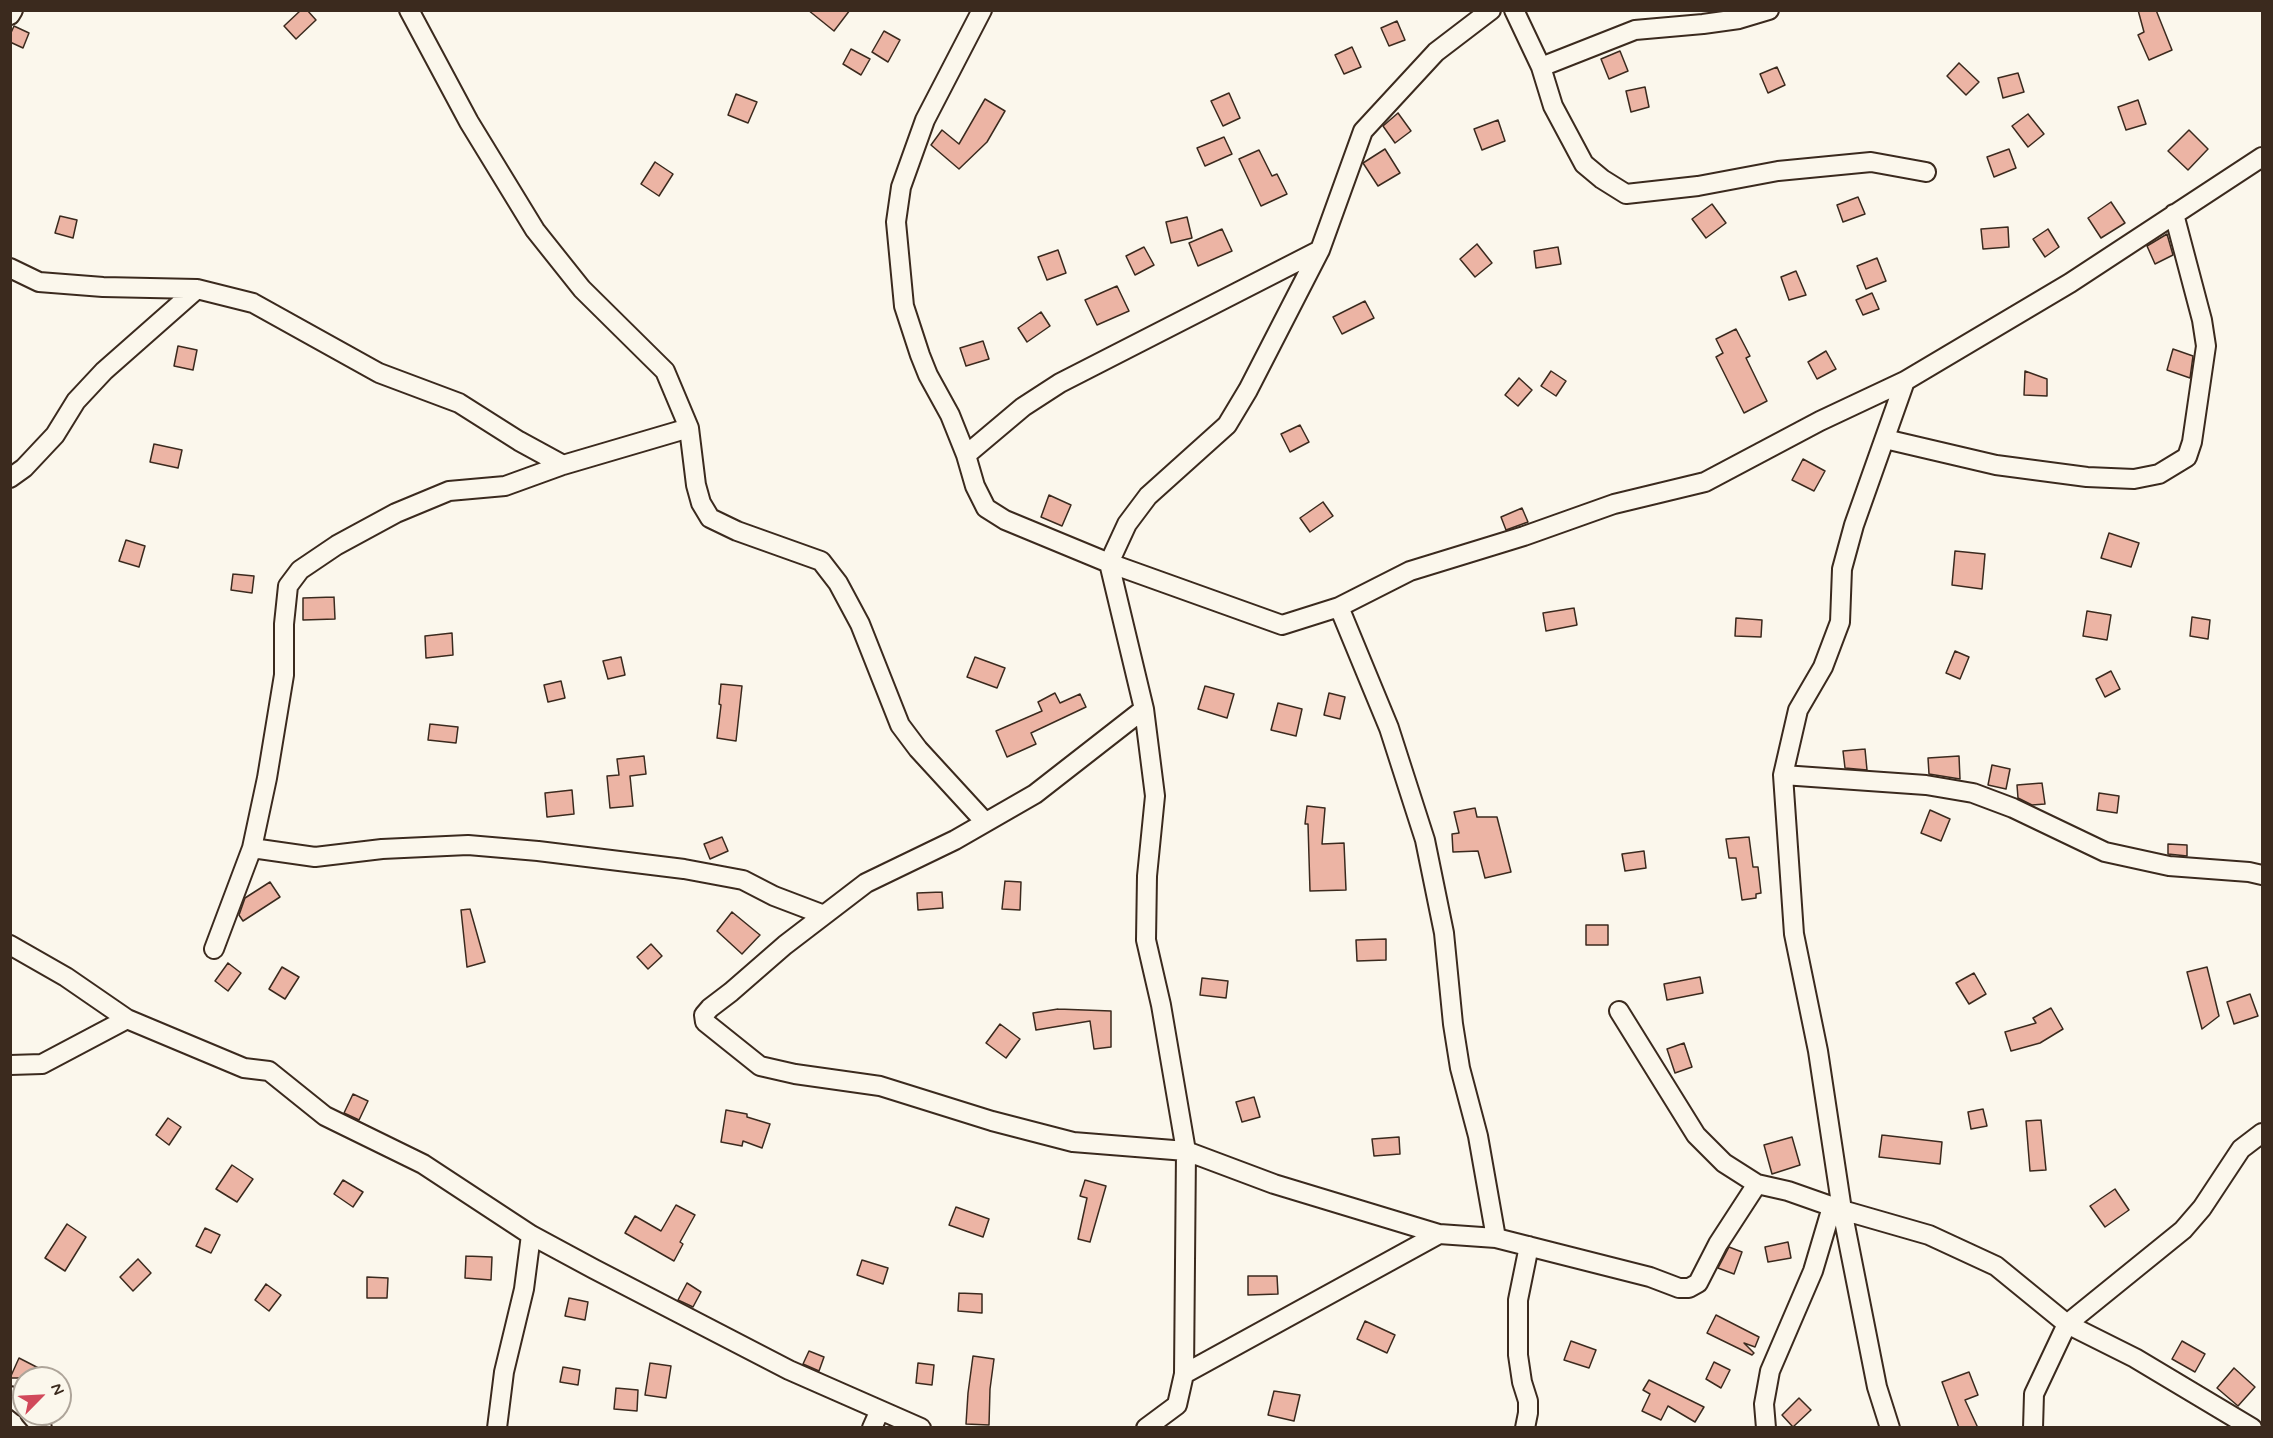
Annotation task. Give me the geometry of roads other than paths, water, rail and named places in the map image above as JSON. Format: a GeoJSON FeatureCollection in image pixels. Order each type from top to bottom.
{"type":"FeatureCollection","features":[{"type":"Feature","properties":{"kind":"street"},"geometry":{"type":"LineString","coordinates":[[10,15],[13,10]]}},
{"type":"Feature","properties":{"kind":"street"},"geometry":{"type":"LineString","coordinates":[[409,10],[469,122],[535,230],[582,289],[664,371],[689,429],[696,486],[701,502],[710,518],[737,531],[821,561],[838,583],[860,624],[900,724],[918,749],[985,822]]}},
{"type":"Feature","properties":{"kind":"street"},"geometry":{"type":"LineString","coordinates":[[982,10],[925,120],[901,186],[896,222],[904,306],[928,375],[942,398],[966,455],[975,486],[987,508],[1005,520],[1109,563],[1282,625],[1339,607],[1410,571],[1524,536],[1614,504],[1705,482],[1820,421],[1905,381],[2070,283],[2262,157]]}},
{"type":"Feature","properties":{"kind":"street"},"geometry":{"type":"LineString","coordinates":[[1173,1428],[1184,1374],[1186,1151],[1161,1005],[1146,940],[1147,876],[1155,796],[1144,709],[1109,563],[1127,524],[1148,496],[1227,424],[1248,390],[1320,250],[1363,130],[1436,52],[1491,10]]}},
{"type":"Feature","properties":{"kind":"street"},"geometry":{"type":"LineString","coordinates":[[1514,10],[1541,66],[1553,106],[1584,164],[1626,194],[1698,186],[1778,171],[1871,162],[1926,172]]}},
{"type":"Feature","properties":{"kind":"street"},"geometry":{"type":"LineString","coordinates":[[1541,66],[1635,30],[1738,19],[1769,10]]}},
{"type":"Feature","properties":{"kind":"street"},"geometry":{"type":"LineString","coordinates":[[1885,438],[1996,465],[2087,477],[2134,479],[2159,474],[2187,457],[2192,442],[2206,346],[2202,320],[2174,214]]}},
{"type":"Feature","properties":{"kind":"street"},"geometry":{"type":"LineString","coordinates":[[966,455],[1023,407],[1060,383],[1320,250]]}},
{"type":"Feature","properties":{"kind":"street"},"geometry":{"type":"LineString","coordinates":[[10,268],[39,282],[104,287],[197,289],[254,303],[380,373],[459,403],[519,441],[563,465]]}},
{"type":"Feature","properties":{"kind":"street"},"geometry":{"type":"LineString","coordinates":[[10,478],[24,468],[55,435],[76,401],[104,371],[197,289]]}},
{"type":"Feature","properties":{"kind":"street"},"geometry":{"type":"LineString","coordinates":[[1890,1428],[1877,1387],[1837,1209],[1818,1051],[1794,934],[1783,775],[1798,710],[1823,667],[1840,622],[1842,569],[1854,525],[1905,381]]}},
{"type":"Feature","properties":{"kind":"street"},"geometry":{"type":"LineString","coordinates":[[214,949],[252,848],[267,778],[284,675],[284,624],[288,585],[300,570],[337,545],[376,524],[449,490],[505,486],[563,465],[689,429]]}},
{"type":"Feature","properties":{"kind":"street"},"geometry":{"type":"LineString","coordinates":[[1339,607],[1389,728],[1425,840],[1444,933],[1460,1068],[1478,1136],[1496,1238]]}},
{"type":"Feature","properties":{"kind":"street"},"geometry":{"type":"LineString","coordinates":[[1144,709],[1035,794],[955,840],[866,883],[704,1015],[705,1022],[760,1066],[795,1074],[880,1086],[992,1121],[1073,1142],[1186,1151],[1274,1184],[1439,1234],[1496,1238],[1650,1277],[1679,1288],[1689,1288],[1698,1283],[1718,1245],[1757,1184]]}},
{"type":"Feature","properties":{"kind":"street"},"geometry":{"type":"LineString","coordinates":[[1783,775],[1926,785],[1973,793],[2013,808],[2105,852],[2169,866],[2262,875]]}},
{"type":"Feature","properties":{"kind":"street"},"geometry":{"type":"LineString","coordinates":[[252,848],[315,857],[382,849],[468,845],[538,851],[684,869],[743,880],[774,896],[824,915]]}},
{"type":"Feature","properties":{"kind":"street"},"geometry":{"type":"LineString","coordinates":[[10,945],[66,977],[127,1019],[243,1068],[269,1071],[325,1116],[423,1164],[531,1235],[594,1269],[789,1370],[921,1428]]}},
{"type":"Feature","properties":{"kind":"street"},"geometry":{"type":"LineString","coordinates":[[1619,1011],[1696,1135],[1724,1163],[1757,1184],[1788,1191],[1837,1209],[1929,1235],[1996,1266],[2067,1324],[2135,1358],[2252,1428]]}},
{"type":"Feature","properties":{"kind":"street"},"geometry":{"type":"LineString","coordinates":[[10,1065],[42,1064],[127,1019]]}},
{"type":"Feature","properties":{"kind":"street"},"geometry":{"type":"LineString","coordinates":[[2033,1428],[2034,1394],[2067,1324],[2183,1230],[2202,1208],[2241,1149],[2262,1133]]}},
{"type":"Feature","properties":{"kind":"street"},"geometry":{"type":"LineString","coordinates":[[1766,1428],[1764,1404],[1770,1371],[1837,1209]]}},
{"type":"Feature","properties":{"kind":"street"},"geometry":{"type":"LineString","coordinates":[[1184,1374],[1439,1234]]}},
{"type":"Feature","properties":{"kind":"street"},"geometry":{"type":"LineString","coordinates":[[497,1428],[504,1372],[524,1289],[531,1235]]}},
{"type":"Feature","properties":{"kind":"street"},"geometry":{"type":"LineString","coordinates":[[1526,1428],[1528,1401],[1522,1382],[1518,1355],[1518,1300],[1529,1246]]}},
{"type":"Feature","properties":{"kind":"street"},"geometry":{"type":"LineString","coordinates":[[1146,1428],[1178,1405]]}},
{"type":"Feature","properties":{"kind":"street"},"geometry":{"type":"LineString","coordinates":[[872,1428],[880,1410]]}}]}
